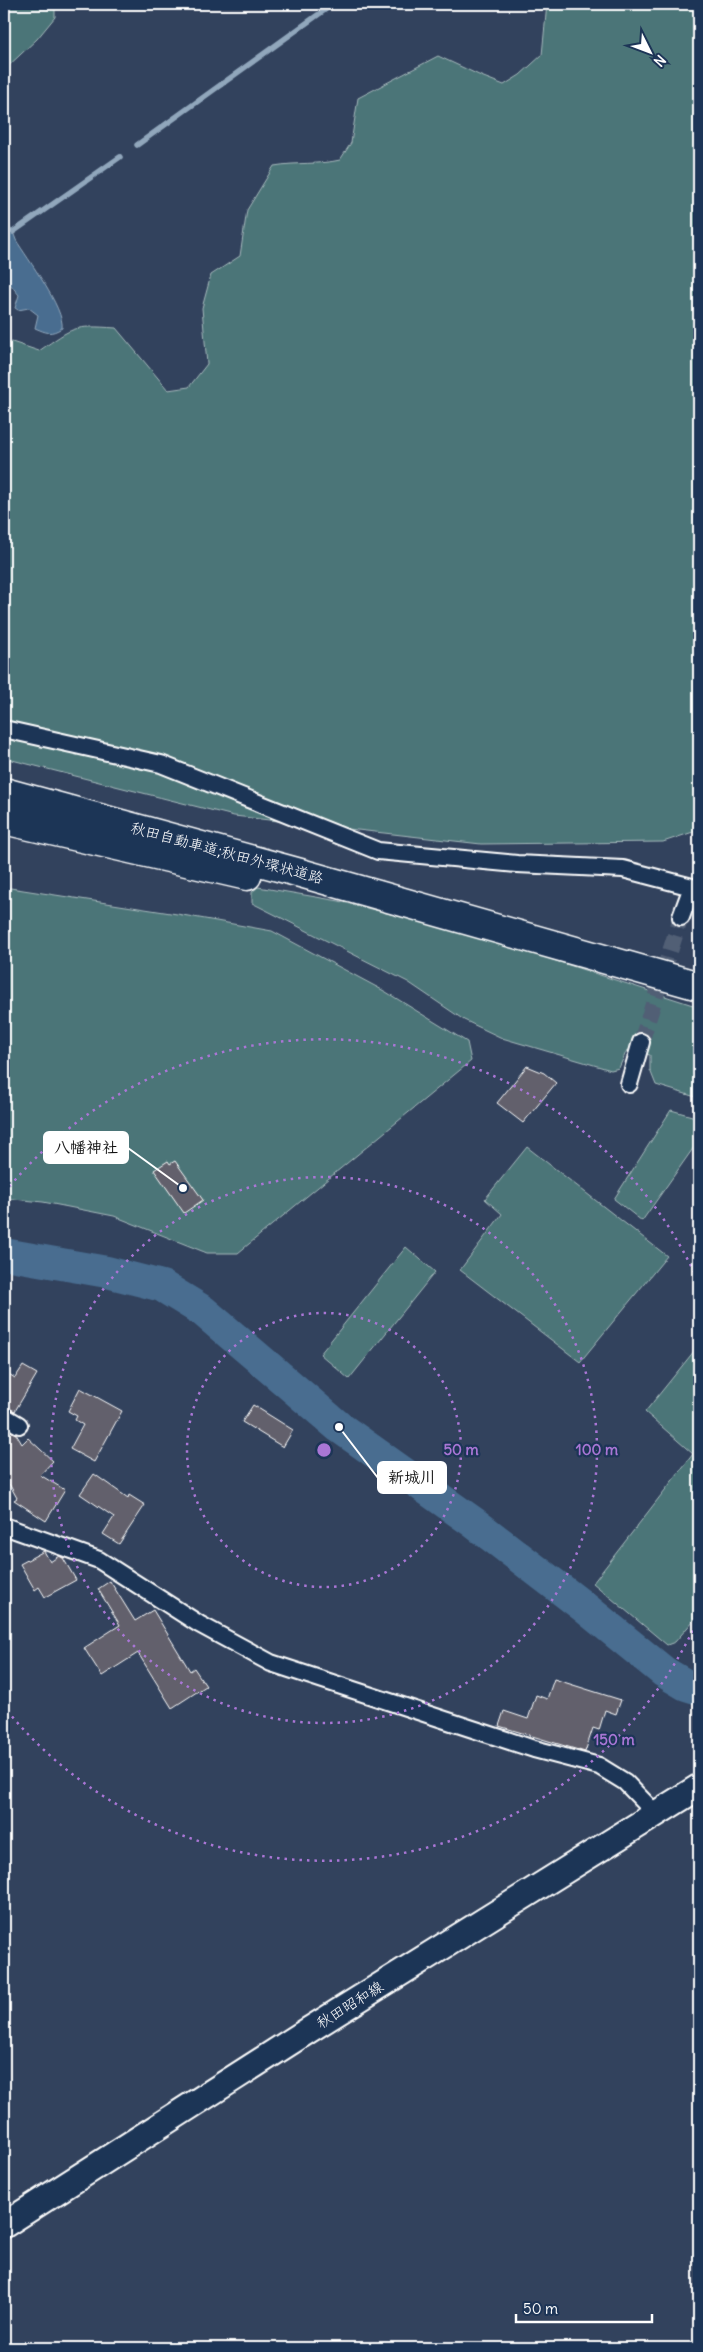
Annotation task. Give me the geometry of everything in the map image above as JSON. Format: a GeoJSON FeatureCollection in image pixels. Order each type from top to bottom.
{"type":"FeatureCollection","features":[{"type":"Feature","properties":{"kind":"highway","name":"秋田自動車道;秋田外環状道路"},"geometry":{"type":"LineString","coordinates":[[4,792],[304,874],[699,986]]}},
{"type":"Feature","properties":{"kind":"highway","name":"秋田自動車道;秋田外環状道路"},"geometry":{"type":"LineString","coordinates":[[4,820],[321,893],[450,916]]}},
{"type":"Feature","properties":{"kind":"main road","name":"秋田昭和線"},"geometry":{"type":"LineString","coordinates":[[4,2226],[310,2030],[699,1787]]}},
{"type":"Feature","properties":{"kind":"street"},"geometry":{"type":"LineString","coordinates":[[4,729],[161,764],[378,851],[517,864],[623,869],[692,887],[681,917]]}},
{"type":"Feature","properties":{"kind":"street"},"geometry":{"type":"LineString","coordinates":[[630,1084],[641,1042]]}},
{"type":"Feature","properties":{"kind":"street"},"geometry":{"type":"LineString","coordinates":[[4,1416],[19,1425]]}},
{"type":"Feature","properties":{"kind":"street"},"geometry":{"type":"LineString","coordinates":[[4,1526],[100,1560],[199,1624],[271,1662],[534,1750],[599,1766],[624,1782],[656,1814]]}},
{"type":"Feature","properties":{"kind":"green space"},"geometry":{"type":"Polygon","coordinates":[[[4,4],[55,4],[55,17],[37,39],[4,70],[4,4]]]}},
{"type":"Feature","properties":{"kind":"green space"},"geometry":{"type":"Polygon","coordinates":[[[547,4],[699,4],[699,830],[663,842],[481,844],[234,816],[4,758],[4,345],[12,342],[39,351],[74,329],[91,327],[116,328],[168,390],[189,387],[207,364],[202,308],[211,275],[240,256],[247,210],[274,166],[340,160],[351,143],[358,98],[438,56],[504,85],[520,75],[542,55],[547,4]]]}},
{"type":"Feature","properties":{"kind":"green space"},"geometry":{"type":"Polygon","coordinates":[[[4,887],[272,931],[386,992],[467,1042],[471,1061],[238,1253],[207,1253],[114,1216],[43,1202],[4,1198],[4,887]]]}},
{"type":"Feature","properties":{"kind":"green space"},"geometry":{"type":"Polygon","coordinates":[[[258,887],[339,901],[485,938],[699,1007],[699,1098],[656,1085],[650,1070],[650,1055],[627,1050],[619,1068],[611,1070],[502,1038],[464,1020],[408,982],[252,903],[252,892],[258,887]]]}},
{"type":"Feature","properties":{"kind":"green space"},"geometry":{"type":"Polygon","coordinates":[[[671,1110],[699,1118],[699,1140],[642,1221],[614,1199],[671,1110]]]}},
{"type":"Feature","properties":{"kind":"green space"},"geometry":{"type":"Polygon","coordinates":[[[527,1147],[667,1256],[580,1362],[460,1270],[502,1214],[485,1199],[527,1147]]]}},
{"type":"Feature","properties":{"kind":"green space"},"geometry":{"type":"Polygon","coordinates":[[[406,1247],[435,1272],[349,1379],[320,1354],[406,1247]]]}},
{"type":"Feature","properties":{"kind":"green space"},"geometry":{"type":"Polygon","coordinates":[[[699,1345],[699,1614],[675,1642],[667,1645],[593,1583],[693,1454],[645,1412],[699,1345]]]}},
{"type":"Feature","properties":{"kind":"water"},"geometry":{"type":"Polygon","coordinates":[[[4,220],[58,309],[62,328],[54,332],[35,328],[38,315],[29,308],[18,310],[15,308],[19,295],[10,284],[4,284],[4,220]]]}},
{"type":"Feature","properties":{"kind":"building"},"geometry":{"type":"Polygon","coordinates":[[[527,1066],[544,1073],[556,1083],[523,1123],[497,1103],[527,1066]]]}},
{"type":"Feature","properties":{"kind":"building"},"geometry":{"type":"Polygon","coordinates":[[[168,1161],[170,1164],[175,1161],[203,1200],[184,1213],[154,1170],[168,1161]]]}},
{"type":"Feature","properties":{"kind":"building"},"geometry":{"type":"Polygon","coordinates":[[[23,1366],[37,1374],[15,1411],[4,1406],[4,1371],[15,1378],[23,1366]]]}},
{"type":"Feature","properties":{"kind":"building"},"geometry":{"type":"Polygon","coordinates":[[[80,1388],[122,1411],[94,1462],[70,1449],[83,1425],[75,1420],[77,1416],[68,1411],[80,1388]]]}},
{"type":"Feature","properties":{"kind":"building"},"geometry":{"type":"Polygon","coordinates":[[[253,1405],[293,1430],[283,1447],[242,1422],[253,1405]]]}},
{"type":"Feature","properties":{"kind":"building"},"geometry":{"type":"Polygon","coordinates":[[[4,1428],[16,1434],[22,1444],[28,1438],[53,1461],[40,1475],[65,1490],[46,1521],[14,1500],[17,1498],[4,1475],[4,1428]]]}},
{"type":"Feature","properties":{"kind":"building"},"geometry":{"type":"Polygon","coordinates":[[[94,1474],[128,1498],[129,1495],[145,1505],[119,1544],[103,1534],[114,1517],[80,1494],[94,1474]]]}},
{"type":"Feature","properties":{"kind":"building"},"geometry":{"type":"Polygon","coordinates":[[[44,1551],[50,1562],[59,1556],[63,1558],[76,1580],[45,1597],[39,1587],[35,1590],[20,1564],[44,1551]]]}},
{"type":"Feature","properties":{"kind":"building"},"geometry":{"type":"Polygon","coordinates":[[[110,1581],[135,1621],[153,1610],[190,1671],[194,1668],[206,1686],[172,1708],[138,1653],[102,1676],[84,1648],[120,1625],[98,1589],[110,1581]]]}},
{"type":"Feature","properties":{"kind":"building"},"geometry":{"type":"Polygon","coordinates":[[[554,1679],[621,1700],[616,1714],[605,1710],[599,1730],[593,1728],[585,1752],[499,1726],[504,1711],[528,1719],[536,1695],[547,1699],[554,1679]]]}},
{"type":"Feature","properties":{"kind":"waterway"},"geometry":{"type":"LineString","coordinates":[[137,145],[333,4]]}},
{"type":"Feature","properties":{"kind":"waterway"},"geometry":{"type":"LineString","coordinates":[[13,232],[120,157]]}},
{"type":"Feature","properties":{"kind":"waterway"},"geometry":{"type":"LineString","coordinates":[[4,1254],[107,1272],[162,1286],[203,1311],[339,1427],[473,1522],[584,1607],[664,1672],[686,1685],[699,1689]]}},
{"type":"Feature","properties":{"kind":"tunnel"},"geometry":{"type":"LineString","coordinates":[[641,1042],[681,917]]}},
{"type":"Feature","properties":{"kind":"place","name":"八幡神社"},"geometry":{"type":"Point","coordinates":[183,1188]}},
{"type":"Feature","properties":{"kind":"place","name":"新城川"},"geometry":{"type":"Point","coordinates":[339,1427]}}]}
